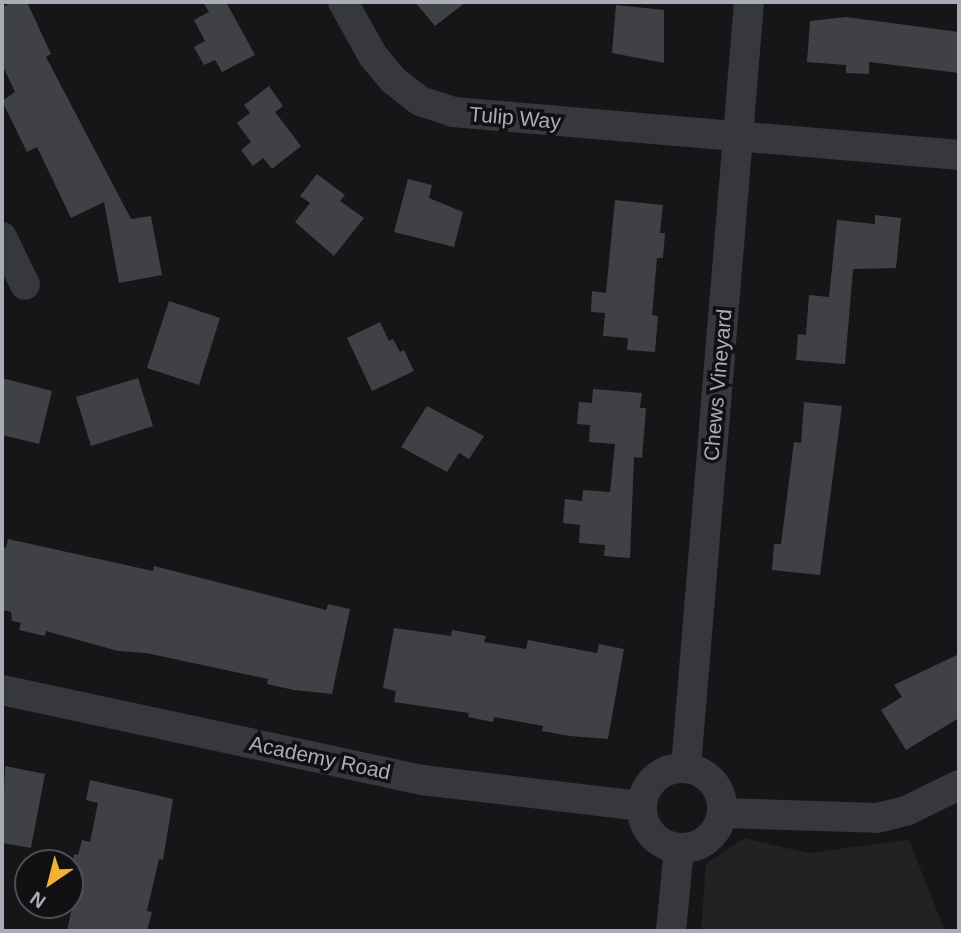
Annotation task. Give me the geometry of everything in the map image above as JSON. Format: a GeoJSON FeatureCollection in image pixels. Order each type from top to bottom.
{"type":"FeatureCollection","features":[{"type":"Feature","properties":{"kind":"street","name":"Tulip Way"},"geometry":{"type":"LineString","coordinates":[[343,2],[373,57],[393,80],[421,101],[453,113],[959,155]]}},
{"type":"Feature","properties":{"kind":"street","name":"Chews Vineyard"},"geometry":{"type":"LineString","coordinates":[[686,768],[749,2]]}},
{"type":"Feature","properties":{"kind":"street"},"geometry":{"type":"LineString","coordinates":[[2,237],[25,285]]}},
{"type":"Feature","properties":{"kind":"street","name":"Academy Road"},"geometry":{"type":"LineString","coordinates":[[2,690],[422,780],[641,806]]}},
{"type":"Feature","properties":{"kind":"street"},"geometry":{"type":"LineString","coordinates":[[672,768],[686,768],[709,778],[721,800],[722,813],[712,835],[702,843],[679,848],[667,845],[648,830],[641,806],[651,782],[672,768]]}},
{"type":"Feature","properties":{"kind":"street"},"geometry":{"type":"LineString","coordinates":[[722,813],[834,820],[877,817],[908,810],[959,785]]}},
{"type":"Feature","properties":{"kind":"street"},"geometry":{"type":"LineString","coordinates":[[671,931],[679,848]]}},
{"type":"Feature","properties":{"kind":"shaded area"},"geometry":{"type":"Polygon","coordinates":[[[744,838],[808,853],[909,840],[945,931],[701,931],[706,864],[744,838]]]}},
{"type":"Feature","properties":{"kind":"building"},"geometry":{"type":"Polygon","coordinates":[[[13,2],[27,2],[51,54],[46,57],[131,219],[151,216],[162,275],[119,283],[104,202],[71,218],[37,147],[27,152],[2,101],[15,92],[2,64],[2,7],[13,2]]]}},
{"type":"Feature","properties":{"kind":"building"},"geometry":{"type":"Polygon","coordinates":[[[203,2],[226,2],[255,55],[222,72],[215,60],[204,65],[194,47],[205,41],[194,20],[209,12],[203,2]]]}},
{"type":"Feature","properties":{"kind":"building"},"geometry":{"type":"Polygon","coordinates":[[[415,2],[466,2],[435,26],[415,2]]]}},
{"type":"Feature","properties":{"kind":"building"},"geometry":{"type":"Polygon","coordinates":[[[616,5],[664,10],[664,63],[612,53],[616,5]]]}},
{"type":"Feature","properties":{"kind":"building"},"geometry":{"type":"Polygon","coordinates":[[[846,17],[959,32],[959,73],[869,62],[869,74],[846,73],[846,65],[807,62],[810,21],[846,17]]]}},
{"type":"Feature","properties":{"kind":"building"},"geometry":{"type":"Polygon","coordinates":[[[269,86],[283,106],[275,112],[301,146],[272,169],[263,158],[253,166],[241,150],[251,142],[237,123],[250,113],[244,105],[269,86]]]}},
{"type":"Feature","properties":{"kind":"building"},"geometry":{"type":"Polygon","coordinates":[[[317,174],[345,195],[340,201],[364,218],[334,256],[295,222],[310,203],[300,196],[317,174]]]}},
{"type":"Feature","properties":{"kind":"building"},"geometry":{"type":"Polygon","coordinates":[[[408,179],[432,185],[429,198],[463,212],[454,247],[394,232],[408,179]]]}},
{"type":"Feature","properties":{"kind":"building"},"geometry":{"type":"Polygon","coordinates":[[[615,200],[663,205],[660,233],[665,233],[663,258],[657,258],[652,315],[658,316],[655,352],[627,350],[628,338],[603,336],[605,313],[591,312],[592,291],[606,293],[615,200]]]}},
{"type":"Feature","properties":{"kind":"building"},"geometry":{"type":"Polygon","coordinates":[[[875,215],[901,218],[896,268],[853,269],[845,364],[796,360],[798,334],[806,335],[809,295],[829,297],[837,220],[875,224],[875,215]]]}},
{"type":"Feature","properties":{"kind":"building"},"geometry":{"type":"Polygon","coordinates":[[[169,301],[220,318],[199,385],[147,368],[169,301]]]}},
{"type":"Feature","properties":{"kind":"building"},"geometry":{"type":"Polygon","coordinates":[[[380,322],[389,341],[393,339],[400,352],[404,350],[414,371],[372,391],[347,338],[380,322]]]}},
{"type":"Feature","properties":{"kind":"building"},"geometry":{"type":"Polygon","coordinates":[[[2,378],[52,391],[39,444],[2,435],[2,378]]]}},
{"type":"Feature","properties":{"kind":"building"},"geometry":{"type":"Polygon","coordinates":[[[138,378],[153,426],[91,446],[76,397],[138,378]]]}},
{"type":"Feature","properties":{"kind":"building"},"geometry":{"type":"Polygon","coordinates":[[[593,389],[642,393],[640,408],[646,408],[642,458],[634,457],[630,558],[604,556],[605,545],[579,543],[580,525],[563,523],[565,499],[582,501],[583,490],[610,492],[615,444],[589,442],[590,425],[577,424],[579,402],[592,403],[593,389]]]}},
{"type":"Feature","properties":{"kind":"building"},"geometry":{"type":"Polygon","coordinates":[[[804,402],[842,406],[820,575],[772,570],[774,544],[781,544],[794,442],[801,443],[804,402]]]}},
{"type":"Feature","properties":{"kind":"building"},"geometry":{"type":"Polygon","coordinates":[[[427,406],[484,436],[469,459],[459,453],[447,472],[401,447],[427,406]]]}},
{"type":"Feature","properties":{"kind":"building"},"geometry":{"type":"Polygon","coordinates":[[[8,539],[153,571],[154,566],[326,610],[328,604],[350,609],[332,694],[294,690],[267,684],[268,679],[146,653],[118,651],[46,631],[45,636],[19,630],[21,623],[12,621],[11,612],[2,610],[2,547],[6,548],[8,539]]]}},
{"type":"Feature","properties":{"kind":"building"},"geometry":{"type":"Polygon","coordinates":[[[394,628],[451,636],[452,630],[486,636],[484,642],[526,649],[528,640],[597,653],[599,644],[624,649],[608,739],[570,736],[542,731],[543,726],[494,717],[493,722],[468,717],[469,713],[394,702],[396,691],[383,688],[394,628]]]}},
{"type":"Feature","properties":{"kind":"building"},"geometry":{"type":"Polygon","coordinates":[[[959,654],[959,718],[906,750],[881,710],[902,697],[894,685],[959,654]]]}},
{"type":"Feature","properties":{"kind":"building"},"geometry":{"type":"Polygon","coordinates":[[[5,766],[45,774],[31,848],[2,843],[5,766]]]}},
{"type":"Feature","properties":{"kind":"building"},"geometry":{"type":"Polygon","coordinates":[[[90,780],[173,799],[163,860],[159,859],[147,911],[152,912],[147,931],[67,931],[70,919],[84,919],[84,849],[80,849],[82,840],[90,842],[98,803],[86,800],[90,780]]]}}]}
